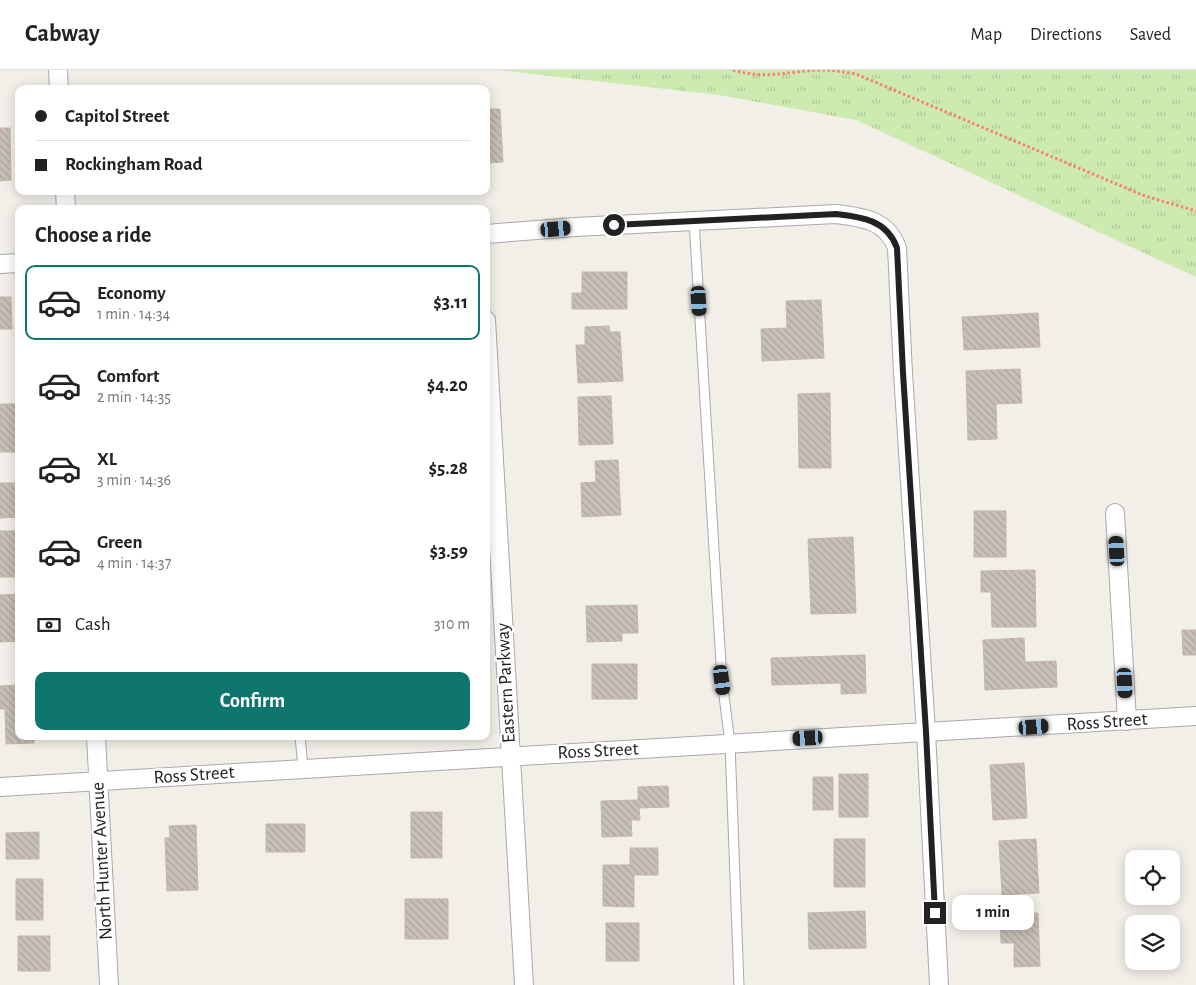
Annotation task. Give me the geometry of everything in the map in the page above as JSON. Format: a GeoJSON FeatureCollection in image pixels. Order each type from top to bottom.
{"type":"FeatureCollection","features":[{"type":"Feature","properties":{"kind":"street"},"geometry":{"type":"LineString","coordinates":[[58,70],[59,85]]}},
{"type":"Feature","properties":{"kind":"street"},"geometry":{"type":"LineString","coordinates":[[490,234],[574,227],[836,214],[878,223],[894,241],[897,248],[939,985]]}},
{"type":"Feature","properties":{"kind":"street"},"geometry":{"type":"LineString","coordinates":[[0,264],[15,262]]}},
{"type":"Feature","properties":{"kind":"street","name":"Eastern Parkway"},"geometry":{"type":"LineString","coordinates":[[490,393],[524,985]]}},
{"type":"Feature","properties":{"kind":"street"},"geometry":{"type":"LineString","coordinates":[[1115,513],[1127,721]]}},
{"type":"Feature","properties":{"kind":"street","name":"Ross Street"},"geometry":{"type":"LineString","coordinates":[[0,787],[1196,716]]}},
{"type":"Feature","properties":{"kind":"street","name":"North Hunter Avenue"},"geometry":{"type":"LineString","coordinates":[[96,740],[109,985]]}},
{"type":"Feature","properties":{"kind":"lane"},"geometry":{"type":"LineString","coordinates":[[694,221],[722,680],[730,743],[739,985]]}},
{"type":"Feature","properties":{"kind":"lane"},"geometry":{"type":"LineString","coordinates":[[300,740],[303,768]]}},
{"type":"Feature","properties":{"kind":"path"},"geometry":{"type":"LineString","coordinates":[[733,70],[754,75],[779,75],[821,70],[856,74],[1145,196],[1196,211]]}},
{"type":"Feature","properties":{"kind":"green space"},"geometry":{"type":"Polygon","coordinates":[[[497,70],[1196,70],[1196,277],[856,120],[719,95],[497,70]]]}},
{"type":"Feature","properties":{"kind":"building"},"geometry":{"type":"Polygon","coordinates":[[[490,109],[500,109],[503,162],[490,163],[490,109]]]}},
{"type":"Feature","properties":{"kind":"building"},"geometry":{"type":"Polygon","coordinates":[[[0,128],[10,128],[11,180],[0,181],[0,128]]]}},
{"type":"Feature","properties":{"kind":"building"},"geometry":{"type":"Polygon","coordinates":[[[582,272],[627,272],[627,309],[572,309],[572,293],[582,293],[582,272]]]}},
{"type":"Feature","properties":{"kind":"building"},"geometry":{"type":"Polygon","coordinates":[[[0,297],[11,297],[12,329],[0,329],[0,297]]]}},
{"type":"Feature","properties":{"kind":"building"},"geometry":{"type":"Polygon","coordinates":[[[821,300],[824,358],[762,361],[761,329],[787,328],[786,301],[821,300]]]}},
{"type":"Feature","properties":{"kind":"building"},"geometry":{"type":"Polygon","coordinates":[[[1038,313],[1040,347],[964,350],[962,317],[1038,313]]]}},
{"type":"Feature","properties":{"kind":"building"},"geometry":{"type":"Polygon","coordinates":[[[609,326],[610,332],[620,332],[623,381],[578,383],[576,345],[585,345],[585,327],[609,326]]]}},
{"type":"Feature","properties":{"kind":"building"},"geometry":{"type":"Polygon","coordinates":[[[1020,369],[1022,403],[996,404],[997,439],[968,440],[966,371],[1020,369]]]}},
{"type":"Feature","properties":{"kind":"building"},"geometry":{"type":"Polygon","coordinates":[[[830,393],[831,468],[799,468],[798,394],[830,393]]]}},
{"type":"Feature","properties":{"kind":"building"},"geometry":{"type":"Polygon","coordinates":[[[611,396],[613,444],[579,445],[578,397],[611,396]]]}},
{"type":"Feature","properties":{"kind":"building"},"geometry":{"type":"Polygon","coordinates":[[[0,404],[15,404],[15,452],[0,452],[0,404]]]}},
{"type":"Feature","properties":{"kind":"building"},"geometry":{"type":"Polygon","coordinates":[[[618,460],[621,515],[582,517],[581,483],[596,482],[595,461],[618,460]]]}},
{"type":"Feature","properties":{"kind":"building"},"geometry":{"type":"Polygon","coordinates":[[[0,483],[15,483],[15,517],[0,518],[0,483]]]}},
{"type":"Feature","properties":{"kind":"building"},"geometry":{"type":"Polygon","coordinates":[[[974,511],[1006,511],[1006,557],[974,557],[974,511]]]}},
{"type":"Feature","properties":{"kind":"building"},"geometry":{"type":"Polygon","coordinates":[[[0,531],[15,531],[15,577],[0,577],[0,531]]]}},
{"type":"Feature","properties":{"kind":"building"},"geometry":{"type":"Polygon","coordinates":[[[853,537],[856,613],[811,614],[808,539],[853,537]]]}},
{"type":"Feature","properties":{"kind":"building"},"geometry":{"type":"Polygon","coordinates":[[[1035,570],[1036,627],[992,627],[991,592],[981,592],[981,571],[1035,570]]]}},
{"type":"Feature","properties":{"kind":"building"},"geometry":{"type":"Polygon","coordinates":[[[15,594],[15,641],[0,642],[0,595],[15,594]]]}},
{"type":"Feature","properties":{"kind":"building"},"geometry":{"type":"Polygon","coordinates":[[[637,605],[638,633],[622,633],[622,641],[587,642],[586,606],[637,605]]]}},
{"type":"Feature","properties":{"kind":"building"},"geometry":{"type":"Polygon","coordinates":[[[1182,630],[1196,630],[1196,655],[1183,655],[1182,630]]]}},
{"type":"Feature","properties":{"kind":"building"},"geometry":{"type":"Polygon","coordinates":[[[1024,638],[1025,662],[1056,661],[1057,687],[985,690],[983,640],[1024,638]]]}},
{"type":"Feature","properties":{"kind":"building"},"geometry":{"type":"Polygon","coordinates":[[[865,655],[866,693],[841,694],[841,683],[772,685],[771,658],[865,655]]]}},
{"type":"Feature","properties":{"kind":"building"},"geometry":{"type":"Polygon","coordinates":[[[592,664],[637,664],[637,699],[592,699],[592,664]]]}},
{"type":"Feature","properties":{"kind":"building"},"geometry":{"type":"Polygon","coordinates":[[[15,685],[15,740],[34,740],[34,743],[6,744],[5,709],[0,709],[0,686],[15,685]]]}},
{"type":"Feature","properties":{"kind":"building"},"geometry":{"type":"Polygon","coordinates":[[[1024,763],[1027,818],[993,820],[990,765],[1024,763]]]}},
{"type":"Feature","properties":{"kind":"building"},"geometry":{"type":"Polygon","coordinates":[[[839,774],[868,774],[868,817],[839,817],[839,774]]]}},
{"type":"Feature","properties":{"kind":"building"},"geometry":{"type":"Polygon","coordinates":[[[813,777],[833,777],[833,810],[813,810],[813,777]]]}},
{"type":"Feature","properties":{"kind":"building"},"geometry":{"type":"Polygon","coordinates":[[[668,786],[669,807],[639,808],[640,820],[631,820],[632,836],[602,837],[601,801],[638,800],[638,787],[668,786]]]}},
{"type":"Feature","properties":{"kind":"building"},"geometry":{"type":"Polygon","coordinates":[[[411,812],[442,812],[442,858],[411,858],[411,812]]]}},
{"type":"Feature","properties":{"kind":"building"},"geometry":{"type":"Polygon","coordinates":[[[266,824],[305,824],[305,852],[266,852],[266,824]]]}},
{"type":"Feature","properties":{"kind":"building"},"geometry":{"type":"Polygon","coordinates":[[[196,825],[198,890],[167,891],[165,838],[170,838],[169,826],[196,825]]]}},
{"type":"Feature","properties":{"kind":"building"},"geometry":{"type":"Polygon","coordinates":[[[39,832],[39,859],[6,859],[6,833],[39,832]]]}},
{"type":"Feature","properties":{"kind":"building"},"geometry":{"type":"Polygon","coordinates":[[[834,839],[865,839],[865,887],[834,887],[834,839]]]}},
{"type":"Feature","properties":{"kind":"building"},"geometry":{"type":"Polygon","coordinates":[[[1036,839],[1039,893],[1002,895],[999,841],[1036,839]]]}},
{"type":"Feature","properties":{"kind":"building"},"geometry":{"type":"Polygon","coordinates":[[[630,848],[658,848],[658,875],[634,875],[634,907],[603,906],[603,865],[630,865],[630,848]]]}},
{"type":"Feature","properties":{"kind":"building"},"geometry":{"type":"Polygon","coordinates":[[[16,879],[43,879],[43,920],[16,920],[16,879]]]}},
{"type":"Feature","properties":{"kind":"building"},"geometry":{"type":"Polygon","coordinates":[[[405,899],[448,899],[448,939],[405,939],[405,899]]]}},
{"type":"Feature","properties":{"kind":"building"},"geometry":{"type":"Polygon","coordinates":[[[865,911],[866,948],[809,949],[808,913],[865,911]]]}},
{"type":"Feature","properties":{"kind":"building"},"geometry":{"type":"Polygon","coordinates":[[[1038,913],[1040,966],[1014,967],[1014,943],[1001,943],[1000,914],[1038,913]]]}},
{"type":"Feature","properties":{"kind":"building"},"geometry":{"type":"Polygon","coordinates":[[[606,923],[639,923],[639,961],[606,961],[606,923]]]}},
{"type":"Feature","properties":{"kind":"building"},"geometry":{"type":"Polygon","coordinates":[[[18,936],[50,936],[50,971],[18,971],[18,936]]]}},
{"type":"Feature","properties":{"kind":"route"},"geometry":{"type":"LineString","coordinates":[[614,225],[836,214],[861,217],[878,223],[894,241],[897,248],[935,913]]}}]}
